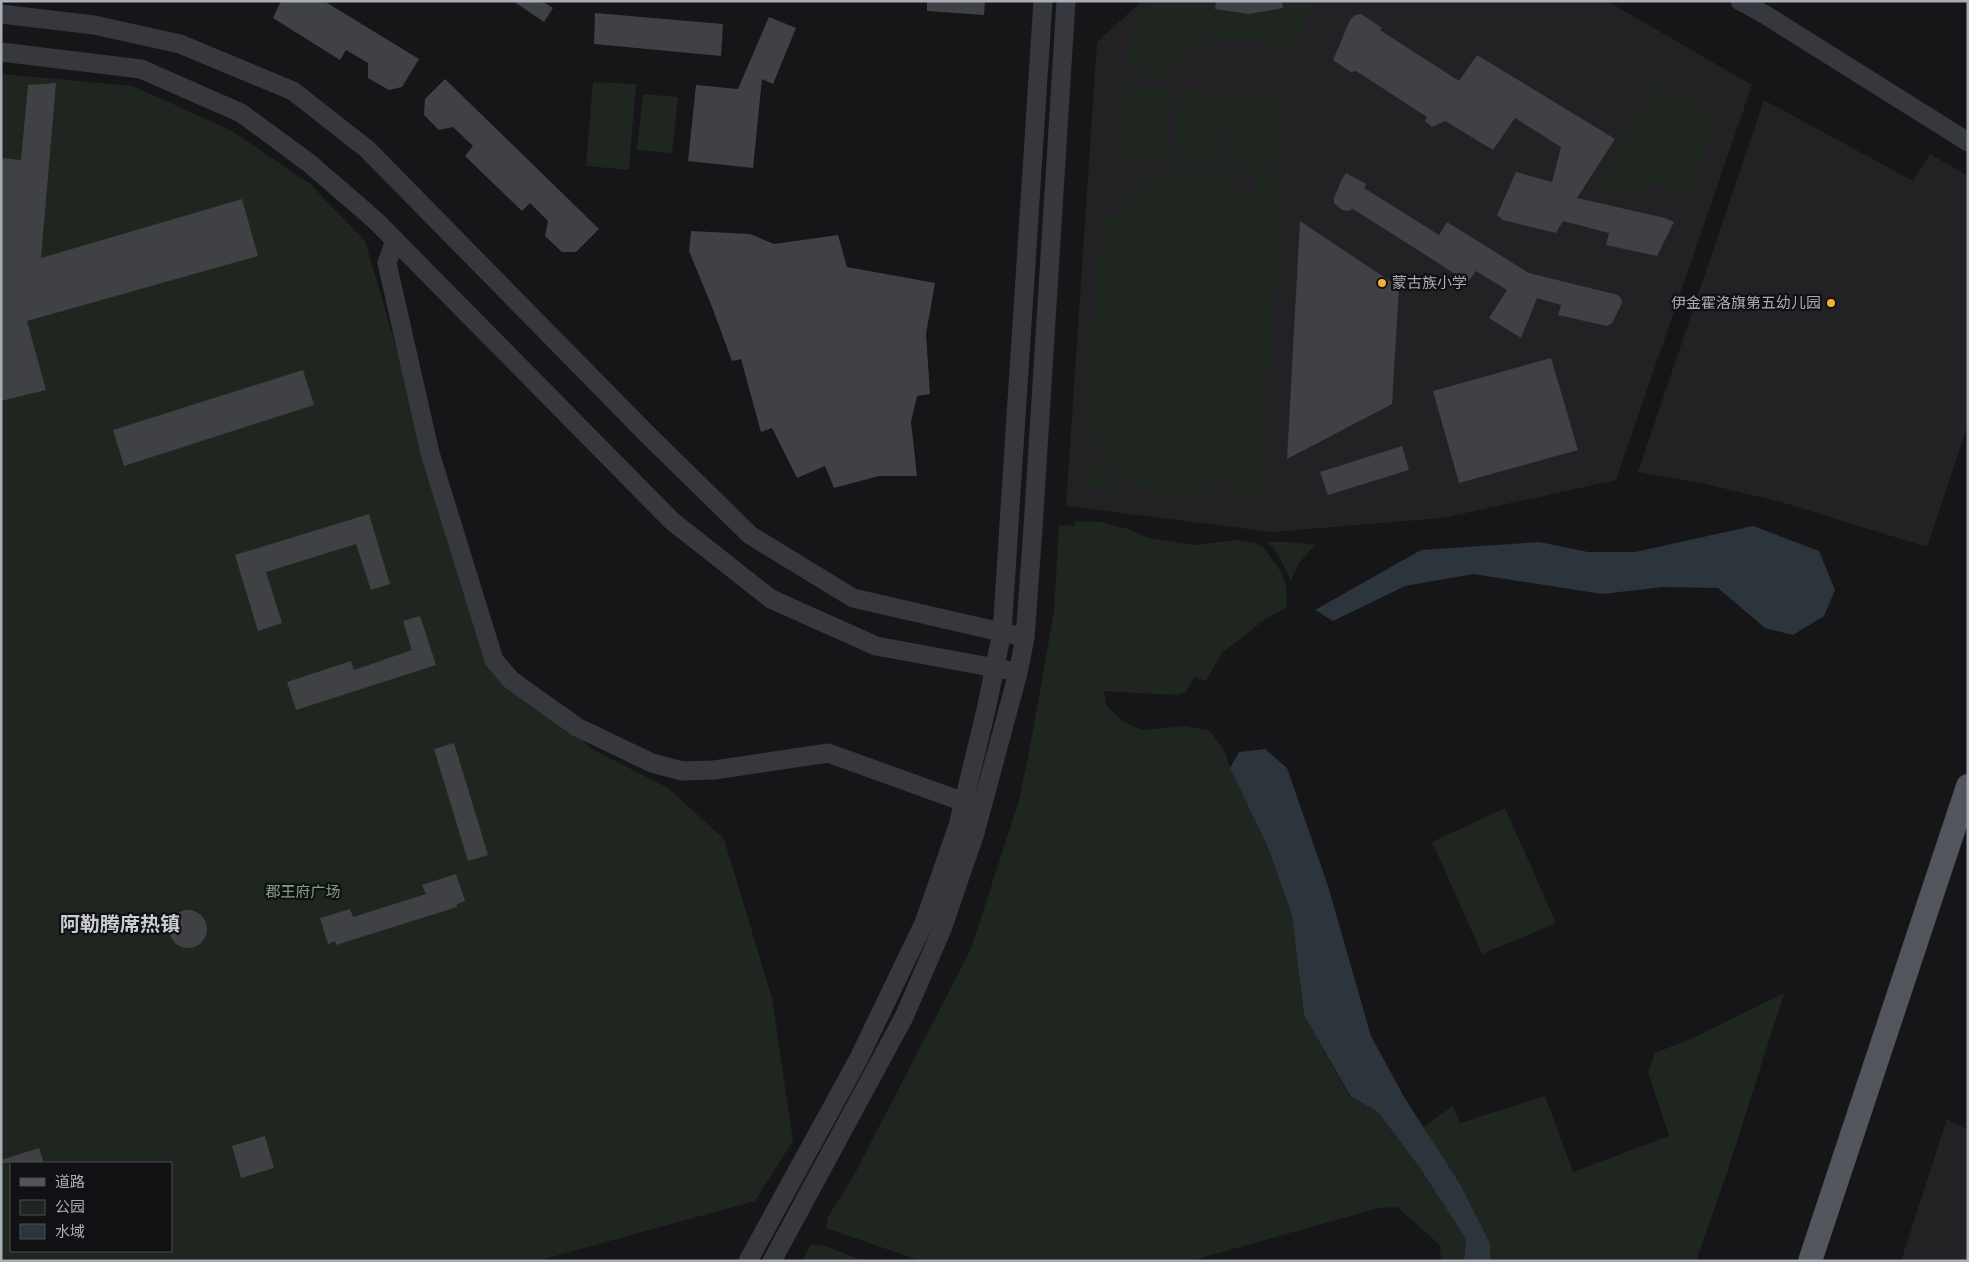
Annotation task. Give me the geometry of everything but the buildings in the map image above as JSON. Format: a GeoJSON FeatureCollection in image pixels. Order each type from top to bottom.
{"type":"FeatureCollection","features":[{"type":"Feature","properties":{"kind":"main road"},"geometry":{"type":"LineString","coordinates":[[1810,1261],[1968,786]]}},
{"type":"Feature","properties":{"kind":"street"},"geometry":{"type":"LineString","coordinates":[[748,1261],[859,1058],[924,923],[958,826],[964,802],[1002,632],[1044,1]]}},
{"type":"Feature","properties":{"kind":"street"},"geometry":{"type":"LineString","coordinates":[[772,1261],[904,1017],[942,929],[975,833],[1018,673],[1025,638],[1033,528],[1066,1]]}},
{"type":"Feature","properties":{"kind":"street"},"geometry":{"type":"LineString","coordinates":[[1740,1],[1764,14],[1968,142]]}},
{"type":"Feature","properties":{"kind":"street"},"geometry":{"type":"LineString","coordinates":[[1,14],[94,26],[180,44],[292,91],[367,148],[647,434],[750,535],[853,598],[1025,638]]}},
{"type":"Feature","properties":{"kind":"street"},"geometry":{"type":"LineString","coordinates":[[1,52],[141,69],[241,113],[309,163],[375,220],[672,521],[771,598],[876,646],[995,667],[1018,673]]}},
{"type":"Feature","properties":{"kind":"street"},"geometry":{"type":"LineString","coordinates":[[395,240],[387,263],[430,454],[494,660],[511,680],[578,727],[652,763],[682,771],[714,770],[828,753],[964,802]]}},
{"type":"Feature","properties":{"kind":"shaded area","name":"蒙古族小学"},"geometry":{"type":"Polygon","coordinates":[[[1142,1],[1607,1],[1752,85],[1616,480],[1443,518],[1272,532],[1066,506],[1097,42],[1142,1]]]}},
{"type":"Feature","properties":{"kind":"shaded area","name":"伊金霍洛旗第五幼儿园"},"geometry":{"type":"Polygon","coordinates":[[[1764,100],[1913,181],[1930,154],[1968,176],[1968,424],[1927,547],[1781,502],[1701,483],[1638,472],[1764,100]]]}},
{"type":"Feature","properties":{"kind":"shaded area"},"geometry":{"type":"Polygon","coordinates":[[[1947,1119],[1968,1130],[1968,1261],[1901,1261],[1947,1119]]]}},
{"type":"Feature","properties":{"kind":"green space"},"geometry":{"type":"Polygon","coordinates":[[[1154,1],[1315,1],[1294,50],[1250,41],[1226,39],[1197,48],[1181,60],[1169,76],[1128,74],[1132,21],[1154,1]]]}},
{"type":"Feature","properties":{"kind":"green space","name":"郡王府广场"},"geometry":{"type":"Polygon","coordinates":[[[1,74],[133,86],[232,131],[310,184],[365,241],[475,616],[518,681],[592,749],[668,788],[724,839],[772,998],[793,1141],[755,1201],[537,1261],[1,1261],[1,74]]]}},
{"type":"Feature","properties":{"kind":"green space"},"geometry":{"type":"Polygon","coordinates":[[[593,82],[636,84],[629,170],[586,166],[593,82]]]}},
{"type":"Feature","properties":{"kind":"green space"},"geometry":{"type":"Polygon","coordinates":[[[1122,85],[1170,89],[1164,165],[1116,161],[1122,85]]]}},
{"type":"Feature","properties":{"kind":"green space"},"geometry":{"type":"Polygon","coordinates":[[[1663,87],[1704,109],[1710,115],[1710,128],[1690,194],[1649,181],[1644,184],[1637,200],[1591,190],[1655,88],[1663,87]]]}},
{"type":"Feature","properties":{"kind":"green space"},"geometry":{"type":"Polygon","coordinates":[[[1178,89],[1226,93],[1220,169],[1172,165],[1178,89]]]}},
{"type":"Feature","properties":{"kind":"green space"},"geometry":{"type":"Polygon","coordinates":[[[1230,91],[1280,95],[1275,173],[1225,170],[1230,91]]]}},
{"type":"Feature","properties":{"kind":"green space"},"geometry":{"type":"Polygon","coordinates":[[[643,94],[678,97],[672,153],[637,150],[643,94]]]}},
{"type":"Feature","properties":{"kind":"green space"},"geometry":{"type":"Polygon","coordinates":[[[1169,172],[1217,176],[1236,186],[1256,204],[1256,176],[1283,178],[1260,501],[1235,499],[1236,475],[1198,494],[1173,496],[1160,494],[1147,489],[1113,468],[1099,441],[1084,441],[1101,217],[1115,218],[1126,202],[1138,190],[1152,180],[1169,172]]]}},
{"type":"Feature","properties":{"kind":"green space"},"geometry":{"type":"Polygon","coordinates":[[[1096,460],[1134,493],[1083,489],[1086,477],[1096,460]]]}},
{"type":"Feature","properties":{"kind":"green space"},"geometry":{"type":"Polygon","coordinates":[[[1075,521],[1101,522],[1128,529],[1148,538],[1194,545],[1236,540],[1257,543],[1264,548],[1281,572],[1286,584],[1287,607],[1264,620],[1222,653],[1206,681],[1194,677],[1186,692],[1177,695],[1104,691],[1107,706],[1123,722],[1142,730],[1185,726],[1210,731],[1224,750],[1230,768],[1269,850],[1292,915],[1304,1015],[1350,1097],[1378,1112],[1420,1168],[1466,1239],[1464,1261],[1441,1261],[1440,1245],[1397,1207],[1379,1208],[1190,1261],[921,1261],[826,1228],[828,1217],[853,1177],[970,951],[1018,804],[1028,758],[1054,612],[1059,525],[1074,526],[1075,521]]]}},
{"type":"Feature","properties":{"kind":"green space"},"geometry":{"type":"Polygon","coordinates":[[[1266,542],[1315,545],[1299,563],[1291,580],[1278,554],[1266,542]]]}},
{"type":"Feature","properties":{"kind":"green space"},"geometry":{"type":"Polygon","coordinates":[[[1505,808],[1556,923],[1482,954],[1432,842],[1505,808]]]}},
{"type":"Feature","properties":{"kind":"green space"},"geometry":{"type":"Polygon","coordinates":[[[1784,993],[1728,1170],[1696,1261],[1491,1261],[1490,1243],[1460,1184],[1423,1127],[1453,1106],[1460,1123],[1545,1096],[1573,1172],[1669,1136],[1648,1073],[1655,1053],[1693,1038],[1784,993]]]}},
{"type":"Feature","properties":{"kind":"green space"},"geometry":{"type":"Polygon","coordinates":[[[811,1244],[828,1247],[864,1261],[802,1261],[811,1244]]]}},
{"type":"Feature","properties":{"kind":"water"},"geometry":{"type":"Polygon","coordinates":[[[1753,526],[1819,551],[1835,590],[1824,616],[1793,635],[1765,628],[1718,588],[1663,587],[1602,594],[1474,574],[1405,586],[1333,621],[1315,610],[1421,550],[1539,542],[1588,552],[1635,552],[1753,526]]]}},
{"type":"Feature","properties":{"kind":"water"},"geometry":{"type":"Polygon","coordinates":[[[1265,749],[1287,768],[1328,886],[1371,1036],[1404,1097],[1460,1184],[1490,1243],[1491,1261],[1464,1261],[1466,1239],[1420,1168],[1378,1112],[1351,1097],[1304,1015],[1292,915],[1269,850],[1230,768],[1239,752],[1265,749]]]}},
{"type":"Feature","properties":{"kind":"place","name":"蒙古族小学"},"geometry":{"type":"Point","coordinates":[1382,283]}},
{"type":"Feature","properties":{"kind":"place","name":"伊金霍洛旗第五幼儿园"},"geometry":{"type":"Point","coordinates":[1831,303]}},
{"type":"Feature","properties":{"kind":"district","name":"阿勒腾席热镇"},"geometry":{"type":"Point","coordinates":[120,924]}}]}
